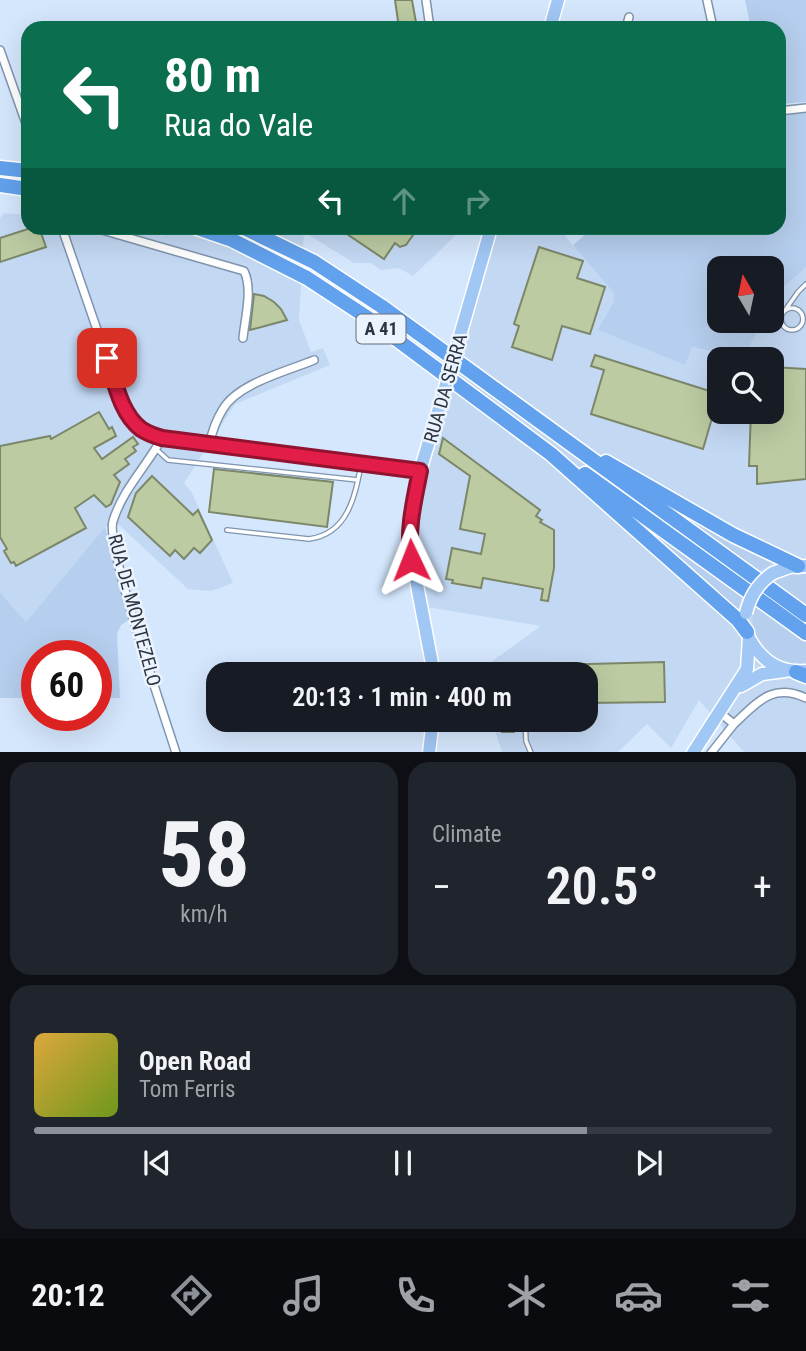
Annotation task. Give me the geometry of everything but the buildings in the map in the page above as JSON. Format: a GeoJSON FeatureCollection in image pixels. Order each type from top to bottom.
{"type":"FeatureCollection","features":[{"type":"Feature","properties":{"kind":"highway"},"geometry":{"type":"LineString","coordinates":[[0,168],[21,170]]}},
{"type":"Feature","properties":{"kind":"highway"},"geometry":{"type":"LineString","coordinates":[[0,185],[21,188]]}},
{"type":"Feature","properties":{"kind":"highway","name":"A 41"},"geometry":{"type":"LineString","coordinates":[[217,235],[307,278],[368,318],[551,454],[587,475],[806,634]]}},
{"type":"Feature","properties":{"kind":"highway","name":"A 41"},"geometry":{"type":"LineString","coordinates":[[258,235],[314,262],[381,306],[806,615]]}},
{"type":"Feature","properties":{"kind":"highway"},"geometry":{"type":"LineString","coordinates":[[557,433],[733,535],[804,566]]}},
{"type":"Feature","properties":{"kind":"highway"},"geometry":{"type":"LineString","coordinates":[[551,454],[738,620],[748,634]]}},
{"type":"Feature","properties":{"kind":"main road"},"geometry":{"type":"LineString","coordinates":[[552,21],[558,0]]}},
{"type":"Feature","properties":{"kind":"main road","name":"RUA DA SERRA"},"geometry":{"type":"LineString","coordinates":[[432,662],[408,538],[420,471],[489,235]]}},
{"type":"Feature","properties":{"kind":"main road"},"geometry":{"type":"LineString","coordinates":[[693,752],[747,669],[746,613],[748,602],[756,588],[782,568],[804,566]]}},
{"type":"Feature","properties":{"kind":"main road"},"geometry":{"type":"LineString","coordinates":[[748,634],[767,661],[799,672]]}},
{"type":"Feature","properties":{"kind":"main road"},"geometry":{"type":"LineString","coordinates":[[735,690],[762,674],[799,672]]}},
{"type":"Feature","properties":{"kind":"main road"},"geometry":{"type":"LineString","coordinates":[[429,752],[431,732]]}},
{"type":"Feature","properties":{"kind":"street"},"geometry":{"type":"LineString","coordinates":[[426,0],[429,21]]}},
{"type":"Feature","properties":{"kind":"street"},"geometry":{"type":"LineString","coordinates":[[707,0],[712,21]]}},
{"type":"Feature","properties":{"kind":"street"},"geometry":{"type":"LineString","coordinates":[[628,21],[629,17]]}},
{"type":"Feature","properties":{"kind":"street"},"geometry":{"type":"LineString","coordinates":[[0,50],[21,109]]}},
{"type":"Feature","properties":{"kind":"street"},"geometry":{"type":"LineString","coordinates":[[786,110],[806,108]]}},
{"type":"Feature","properties":{"kind":"street"},"geometry":{"type":"LineString","coordinates":[[64,235],[124,408],[142,430],[162,438],[209,445],[420,471]]}},
{"type":"Feature","properties":{"kind":"street"},"geometry":{"type":"LineString","coordinates":[[119,235],[244,271],[248,291],[243,338]]}},
{"type":"Feature","properties":{"kind":"street"},"geometry":{"type":"LineString","coordinates":[[209,445],[224,406],[237,394],[314,360]]}},
{"type":"Feature","properties":{"kind":"street","name":"RUA DE MONTEZELO"},"geometry":{"type":"LineString","coordinates":[[162,438],[124,493],[111,532],[122,578],[176,752]]}},
{"type":"Feature","properties":{"kind":"street"},"geometry":{"type":"LineString","coordinates":[[711,752],[734,724],[768,695],[790,692],[806,698]]}},
{"type":"Feature","properties":{"kind":"street"},"geometry":{"type":"LineString","coordinates":[[719,712],[734,724]]}},
{"type":"Feature","properties":{"kind":"lane"},"geometry":{"type":"LineString","coordinates":[[795,297],[803,323],[798,329],[791,331],[784,327],[781,321],[785,311],[795,297],[806,284]]}},
{"type":"Feature","properties":{"kind":"lane"},"geometry":{"type":"LineString","coordinates":[[785,311],[791,308],[798,310]]}},
{"type":"Feature","properties":{"kind":"lane"},"geometry":{"type":"LineString","coordinates":[[156,449],[168,460],[358,480]]}},
{"type":"Feature","properties":{"kind":"lane"},"geometry":{"type":"LineString","coordinates":[[227,530],[309,539],[323,536],[349,512],[361,465]]}},
{"type":"Feature","properties":{"kind":"lane"},"geometry":{"type":"LineString","coordinates":[[526,732],[531,752]]}},
{"type":"Feature","properties":{"kind":"shaded area"},"geometry":{"type":"Polygon","coordinates":[[[745,0],[806,0],[806,102],[786,103],[786,21],[750,21],[745,0]]]}},
{"type":"Feature","properties":{"kind":"shaded area"},"geometry":{"type":"Polygon","coordinates":[[[806,113],[806,267],[784,287],[784,256],[707,256],[707,333],[756,333],[749,347],[707,347],[707,351],[692,347],[685,365],[598,330],[613,303],[614,293],[573,245],[585,235],[786,235],[786,114],[806,113]]]}},
{"type":"Feature","properties":{"kind":"shaded area"},"geometry":{"type":"Polygon","coordinates":[[[4,213],[21,214],[21,235],[304,235],[299,320],[311,352],[323,348],[330,365],[235,404],[184,483],[192,493],[233,583],[211,591],[188,589],[119,525],[105,527],[26,622],[0,592],[0,218],[4,213]]]}},
{"type":"Feature","properties":{"kind":"shaded area"},"geometry":{"type":"Polygon","coordinates":[[[309,235],[454,235],[413,276],[399,268],[381,270],[371,263],[354,263],[309,235]]]}},
{"type":"Feature","properties":{"kind":"shaded area"},"geometry":{"type":"Polygon","coordinates":[[[494,235],[564,235],[614,292],[613,303],[599,330],[685,365],[691,347],[707,351],[707,424],[784,424],[784,347],[749,347],[756,333],[784,333],[784,287],[806,267],[806,752],[744,752],[699,700],[671,748],[647,724],[618,752],[502,752],[495,732],[598,732],[598,662],[491,662],[541,626],[427,607],[414,523],[494,235]]]}},
{"type":"Feature","properties":{"kind":"shaded area"},"geometry":{"type":"Polygon","coordinates":[[[662,501],[707,523],[773,563],[760,571],[662,501]]]}},
{"type":"Feature","properties":{"kind":"shaded area"},"geometry":{"type":"Polygon","coordinates":[[[619,507],[742,596],[737,613],[619,507]]]}},
{"type":"Feature","properties":{"kind":"shaded area"},"geometry":{"type":"Polygon","coordinates":[[[105,527],[132,618],[121,625],[117,634],[120,698],[112,698],[112,640],[21,640],[21,698],[0,698],[0,592],[26,622],[105,527]]]}},
{"type":"Feature","properties":{"kind":"shaded area"},"geometry":{"type":"Polygon","coordinates":[[[790,574],[806,574],[806,606],[773,582],[790,574]]]}},
{"type":"Feature","properties":{"kind":"shaded area"},"geometry":{"type":"Polygon","coordinates":[[[755,605],[806,642],[806,664],[782,661],[764,648],[754,629],[755,605]]]}},
{"type":"Feature","properties":{"kind":"route"},"geometry":{"type":"LineString","coordinates":[[107,358],[124,408],[142,430],[162,438],[420,471],[410,518],[408,538],[411,560]]}}]}
